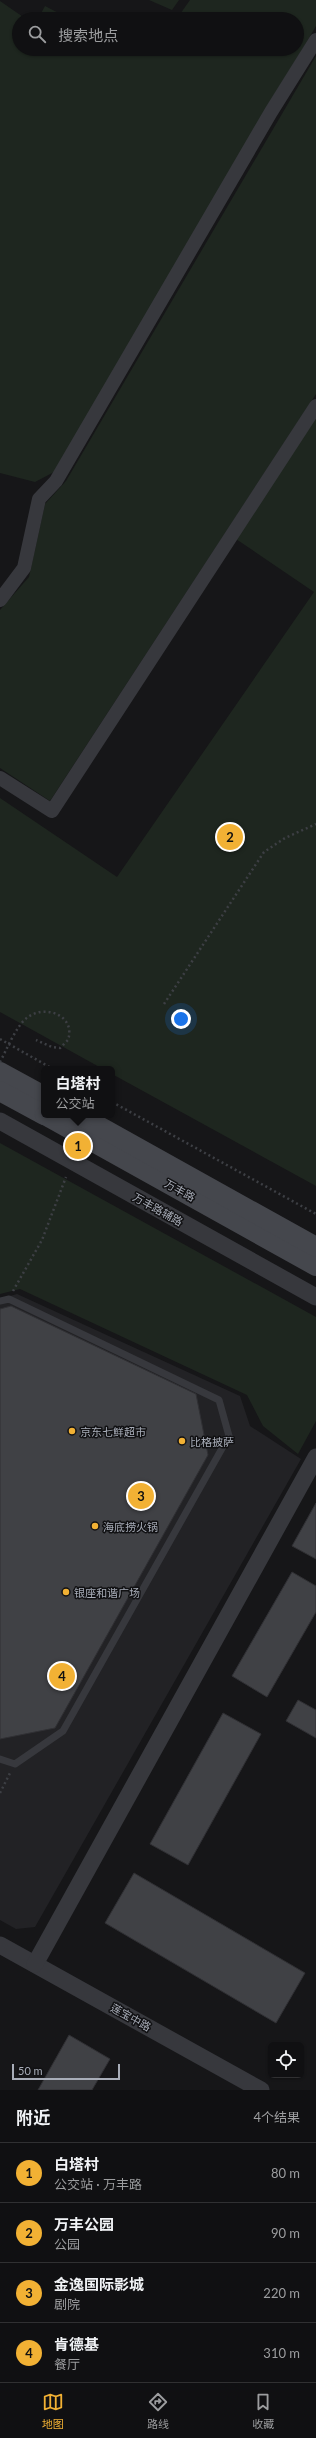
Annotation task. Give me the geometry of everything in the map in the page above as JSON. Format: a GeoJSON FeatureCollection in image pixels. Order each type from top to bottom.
{"type":"FeatureCollection","features":[{"type":"Feature","properties":{"kind":"main road"},"geometry":{"type":"LineString","coordinates":[[0,1072],[41,1094]]}},
{"type":"Feature","properties":{"kind":"main road","name":"万丰路"},"geometry":{"type":"LineString","coordinates":[[0,1091],[41,1113]]}},
{"type":"Feature","properties":{"kind":"main road","name":"万丰路"},"geometry":{"type":"LineString","coordinates":[[49,1118],[316,1266]]}},
{"type":"Feature","properties":{"kind":"main road","name":"万丰路"},"geometry":{"type":"LineString","coordinates":[[84,1118],[316,1247]]}},
{"type":"Feature","properties":{"kind":"street"},"geometry":{"type":"LineString","coordinates":[[0,600],[24,568],[39,499],[56,481],[271,112],[316,40]]}},
{"type":"Feature","properties":{"kind":"street"},"geometry":{"type":"LineString","coordinates":[[0,778],[52,811],[316,406]]}},
{"type":"Feature","properties":{"kind":"street","name":"万丰路辅路"},"geometry":{"type":"LineString","coordinates":[[0,1121],[316,1297]]}},
{"type":"Feature","properties":{"kind":"street"},"geometry":{"type":"LineString","coordinates":[[35,1964],[316,1457]]}},
{"type":"Feature","properties":{"kind":"street","name":"莲宝中路"},"geometry":{"type":"LineString","coordinates":[[0,1945],[261,2090]]}},
{"type":"Feature","properties":{"kind":"lane"},"geometry":{"type":"LineString","coordinates":[[0,1301],[9,1299],[219,1400],[229,1436],[64,1731],[15,1764],[0,1759]]}},
{"type":"Feature","properties":{"kind":"path"},"geometry":{"type":"LineString","coordinates":[[164,1004],[264,852],[285,838],[316,824]]}},
{"type":"Feature","properties":{"kind":"path"},"geometry":{"type":"LineString","coordinates":[[0,1062],[21,1024],[28,1017],[37,1014],[56,1013],[64,1018],[69,1026],[68,1040],[60,1048],[52,1047],[36,1040]]}},
{"type":"Feature","properties":{"kind":"path"},"geometry":{"type":"LineString","coordinates":[[0,1039],[48,1066]]}},
{"type":"Feature","properties":{"kind":"path"},"geometry":{"type":"LineString","coordinates":[[115,1104],[316,1214]]}},
{"type":"Feature","properties":{"kind":"path"},"geometry":{"type":"LineString","coordinates":[[9,1299],[42,1240],[66,1177]]}},
{"type":"Feature","properties":{"kind":"path"},"geometry":{"type":"LineString","coordinates":[[0,1793],[15,1764]]}},
{"type":"Feature","properties":{"kind":"shaded area"},"geometry":{"type":"Polygon","coordinates":[[[149,0],[179,0],[172,10],[149,0]]]}},
{"type":"Feature","properties":{"kind":"shaded area"},"geometry":{"type":"Polygon","coordinates":[[[190,0],[316,0],[316,26],[304,46],[304,12],[182,12],[190,0]]]}},
{"type":"Feature","properties":{"kind":"shaded area"},"geometry":{"type":"Polygon","coordinates":[[[0,1],[16,12],[12,12],[12,56],[298,56],[54,472],[35,482],[0,473],[0,1]]]}},
{"type":"Feature","properties":{"kind":"shaded area"},"geometry":{"type":"Polygon","coordinates":[[[45,6],[57,12],[42,12],[45,6]]]}},
{"type":"Feature","properties":{"kind":"shaded area"},"geometry":{"type":"Polygon","coordinates":[[[316,56],[316,394],[50,801],[0,768],[0,610],[29,577],[45,504],[66,481],[316,56]]]}},
{"type":"Feature","properties":{"kind":"shaded area"},"geometry":{"type":"Polygon","coordinates":[[[316,417],[316,1186],[115,1076],[115,1066],[98,1066],[0,1012],[0,798],[117,877],[314,592],[236,539],[316,417]]]}},
{"type":"Feature","properties":{"kind":"shaded area"},"geometry":{"type":"Polygon","coordinates":[[[0,1143],[316,1317],[316,1421],[298,1454],[263,1426],[247,1395],[20,1289],[0,1294],[0,1143]]]}},
{"type":"Feature","properties":{"kind":"shaded area","name":"银座和谐广场"},"geometry":{"type":"Polygon","coordinates":[[[17,1294],[240,1396],[250,1426],[301,1459],[35,1927],[16,1929],[0,1920],[0,1299],[17,1294]]]}},
{"type":"Feature","properties":{"kind":"building","name":"银座和谐广场"},"geometry":{"type":"Polygon","coordinates":[[[11,1306],[196,1394],[208,1455],[55,1728],[0,1739],[0,1309],[11,1306]]]}},
{"type":"Feature","properties":{"kind":"building"},"geometry":{"type":"Polygon","coordinates":[[[316,1503],[316,1559],[292,1546],[316,1503]]]}},
{"type":"Feature","properties":{"kind":"building"},"geometry":{"type":"Polygon","coordinates":[[[292,1572],[316,1586],[316,1612],[267,1697],[232,1676],[292,1572]]]}},
{"type":"Feature","properties":{"kind":"building"},"geometry":{"type":"Polygon","coordinates":[[[298,1700],[316,1710],[316,1738],[286,1721],[298,1700]]]}},
{"type":"Feature","properties":{"kind":"building"},"geometry":{"type":"Polygon","coordinates":[[[223,1713],[261,1734],[188,1865],[150,1844],[223,1713]]]}},
{"type":"Feature","properties":{"kind":"building"},"geometry":{"type":"Polygon","coordinates":[[[134,1873],[305,1973],[276,2023],[105,1923],[134,1873]]]}},
{"type":"Feature","properties":{"kind":"building"},"geometry":{"type":"Polygon","coordinates":[[[69,2035],[110,2059],[92,2090],[38,2090],[69,2035]]]}},
{"type":"Feature","properties":{"kind":"place","name":"万丰公园"},"geometry":{"type":"Point","coordinates":[230,837]}},
{"type":"Feature","properties":{"kind":"place","name":"白塔村"},"geometry":{"type":"Point","coordinates":[78,1146]}},
{"type":"Feature","properties":{"kind":"place","name":"京东七鲜超市"},"geometry":{"type":"Point","coordinates":[72,1431]}},
{"type":"Feature","properties":{"kind":"place","name":"比格披萨"},"geometry":{"type":"Point","coordinates":[182,1441]}},
{"type":"Feature","properties":{"kind":"place","name":"金逸国际影城"},"geometry":{"type":"Point","coordinates":[141,1496]}},
{"type":"Feature","properties":{"kind":"place","name":"海底捞火锅"},"geometry":{"type":"Point","coordinates":[95,1526]}},
{"type":"Feature","properties":{"kind":"place","name":"银座和谐广场"},"geometry":{"type":"Point","coordinates":[66,1592]}},
{"type":"Feature","properties":{"kind":"place","name":"肯德基"},"geometry":{"type":"Point","coordinates":[62,1676]}}]}
